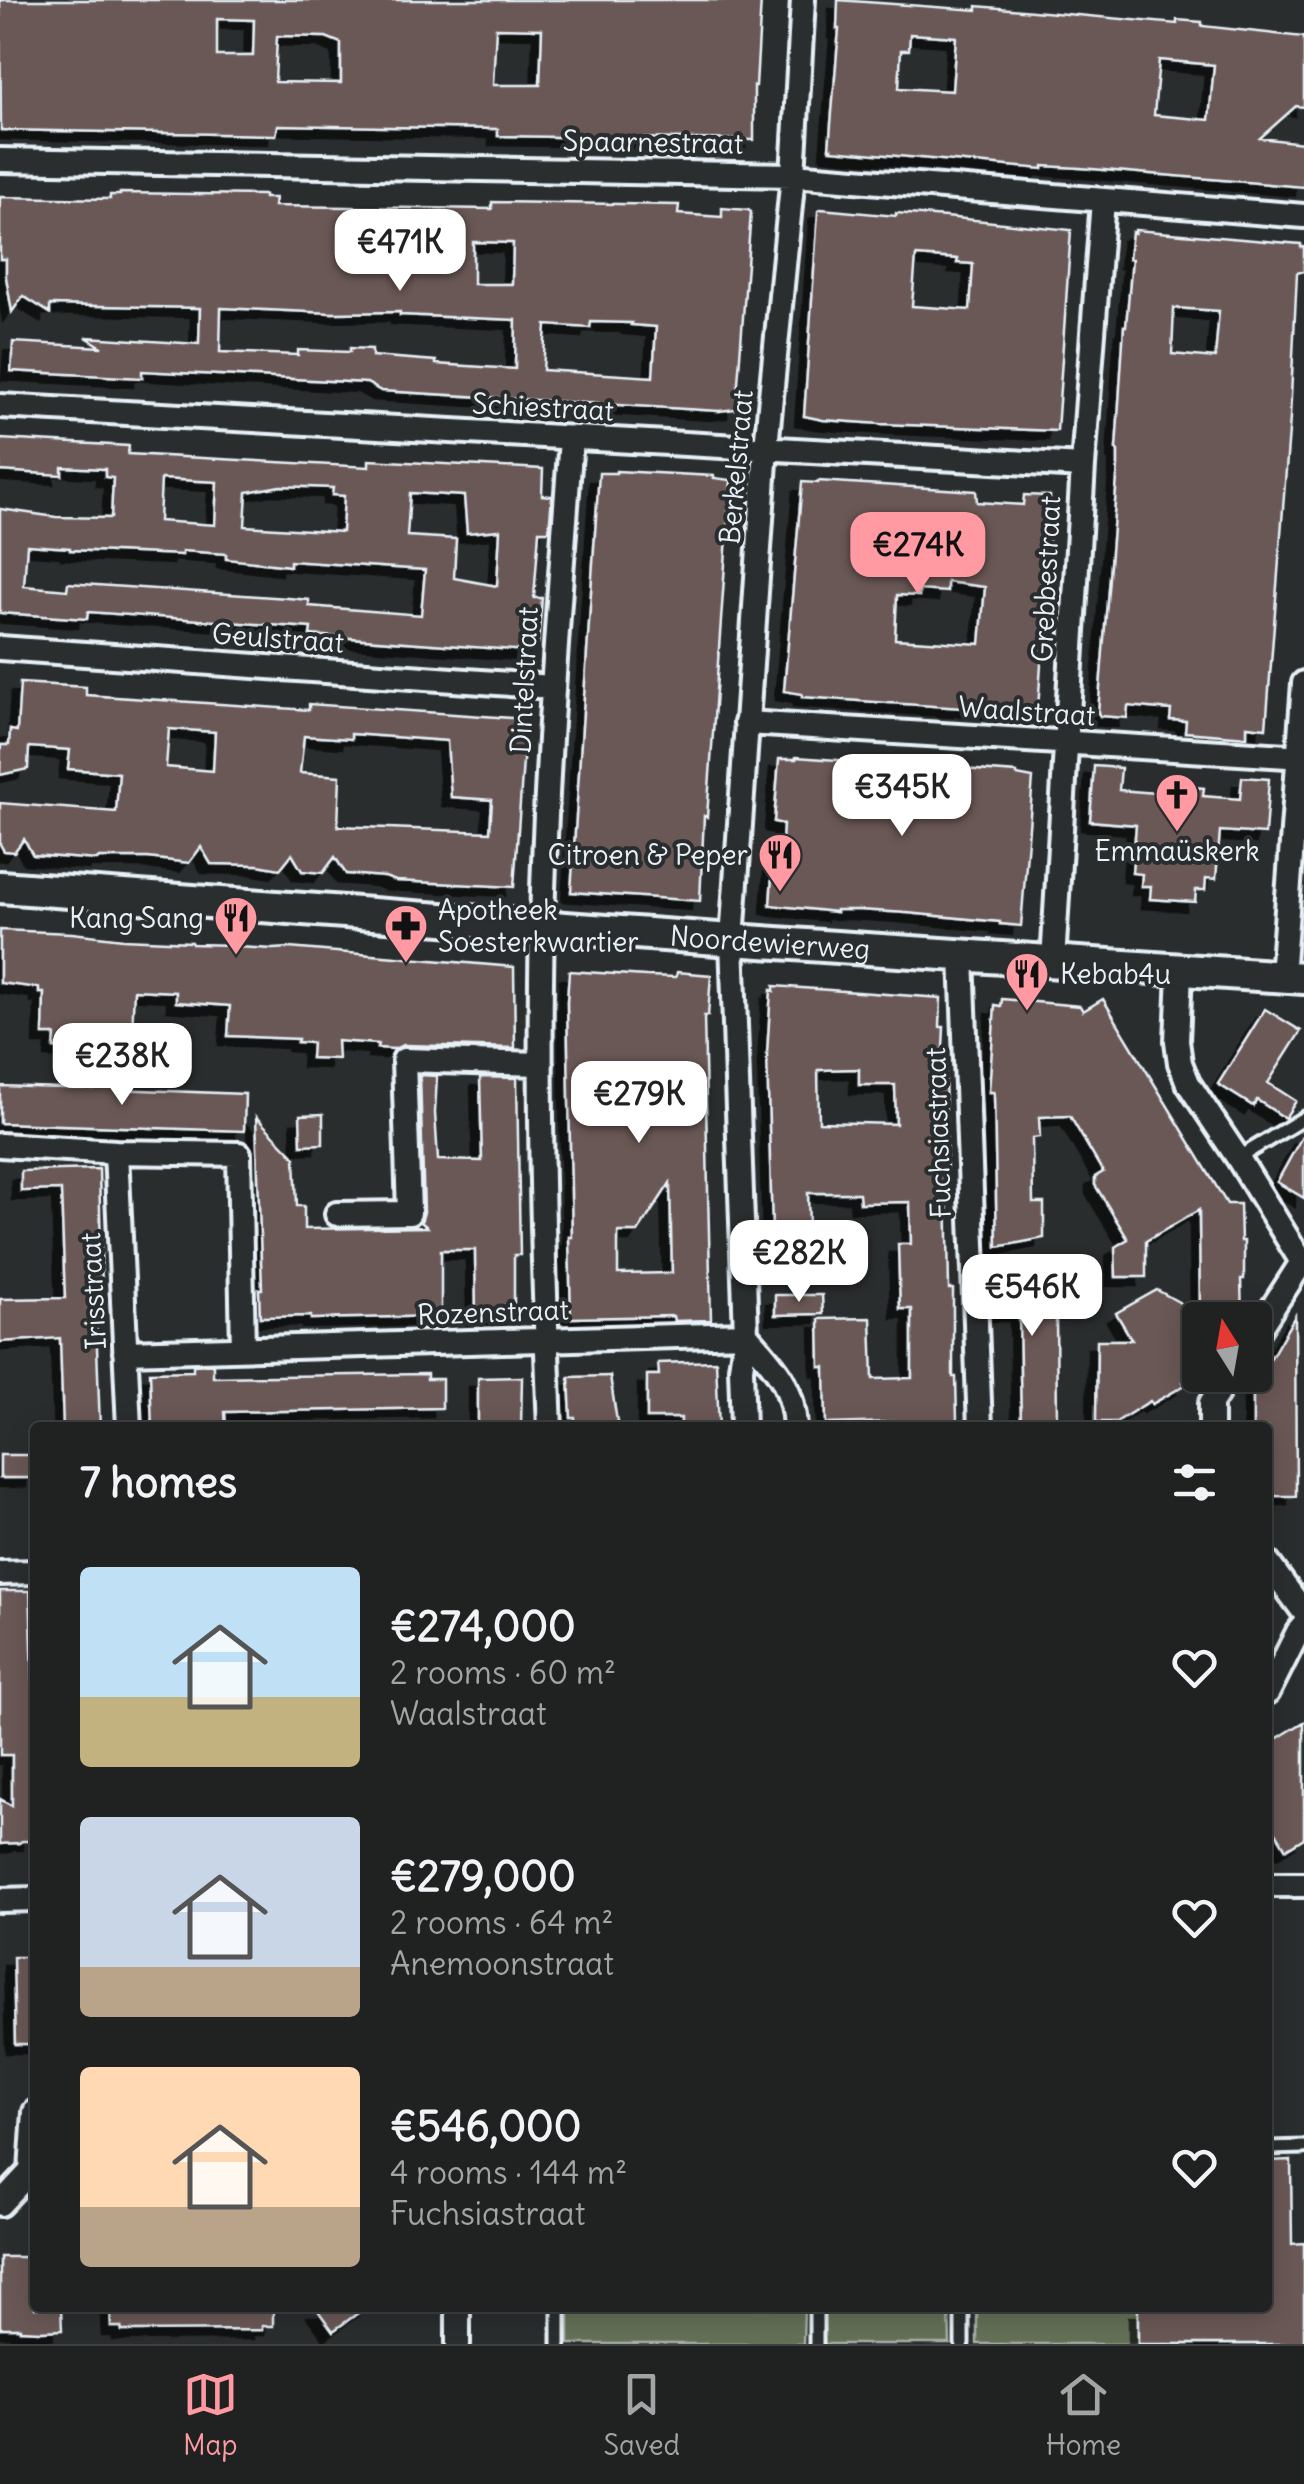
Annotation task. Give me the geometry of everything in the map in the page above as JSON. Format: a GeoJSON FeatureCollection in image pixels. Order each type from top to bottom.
{"type":"FeatureCollection","features":[{"type":"Feature","properties":{"kind":"street","name":"Berkelstraat"},"geometry":{"type":"LineString","coordinates":[[743,1422],[741,1368],[746,1334],[732,940],[766,447],[793,175],[804,0]]}},
{"type":"Feature","properties":{"kind":"street","name":"Spaarnestraat"},"geometry":{"type":"LineString","coordinates":[[0,160],[793,175],[1304,216]]}},
{"type":"Feature","properties":{"kind":"street","name":"Grebbestraat"},"geometry":{"type":"LineString","coordinates":[[1053,962],[1102,200]]}},
{"type":"Feature","properties":{"kind":"street","name":"Schiestraat"},"geometry":{"type":"LineString","coordinates":[[0,406],[1083,466]]}},
{"type":"Feature","properties":{"kind":"street","name":"Dintelstraat"},"geometry":{"type":"LineString","coordinates":[[550,1422],[541,1064],[542,925],[552,687],[571,439]]}},
{"type":"Feature","properties":{"kind":"street","name":"Geulstraat"},"geometry":{"type":"LineString","coordinates":[[0,648],[552,687]]}},
{"type":"Feature","properties":{"kind":"street"},"geometry":{"type":"LineString","coordinates":[[1293,977],[1304,683]]}},
{"type":"Feature","properties":{"kind":"street","name":"Waalstraat"},"geometry":{"type":"LineString","coordinates":[[746,723],[1302,757]]}},
{"type":"Feature","properties":{"kind":"street","name":"Noordewierweg"},"geometry":{"type":"LineString","coordinates":[[0,886],[1293,977]]}},
{"type":"Feature","properties":{"kind":"street","name":"Fuchsiastraat"},"geometry":{"type":"LineString","coordinates":[[962,956],[980,1422]]}},
{"type":"Feature","properties":{"kind":"street"},"geometry":{"type":"LineString","coordinates":[[1180,972],[1177,1041],[1188,1084],[1303,1262],[1272,1309]]}},
{"type":"Feature","properties":{"kind":"street"},"geometry":{"type":"LineString","coordinates":[[337,1214],[409,1213],[404,1060],[541,1064]]}},
{"type":"Feature","properties":{"kind":"street"},"geometry":{"type":"LineString","coordinates":[[0,1145],[239,1154],[243,1348]]}},
{"type":"Feature","properties":{"kind":"street","name":"Irisstraat"},"geometry":{"type":"LineString","coordinates":[[116,1152],[128,1422]]}},
{"type":"Feature","properties":{"kind":"street"},"geometry":{"type":"LineString","coordinates":[[746,1334],[783,1378],[794,1406],[795,1422]]}},
{"type":"Feature","properties":{"kind":"street","name":"Rozenstraat"},"geometry":{"type":"LineString","coordinates":[[126,1352],[746,1334]]}},
{"type":"Feature","properties":{"kind":"street"},"geometry":{"type":"LineString","coordinates":[[1211,1422],[1211,1402],[1218,1392]]}},
{"type":"Feature","properties":{"kind":"street"},"geometry":{"type":"LineString","coordinates":[[1272,1568],[1304,1612]]}},
{"type":"Feature","properties":{"kind":"street"},"geometry":{"type":"LineString","coordinates":[[0,1573],[30,1572]]}},
{"type":"Feature","properties":{"kind":"street"},"geometry":{"type":"LineString","coordinates":[[1272,1684],[1304,1625]]}},
{"type":"Feature","properties":{"kind":"street"},"geometry":{"type":"LineString","coordinates":[[0,1900],[30,1899]]}},
{"type":"Feature","properties":{"kind":"street"},"geometry":{"type":"LineString","coordinates":[[0,2204],[30,2172]]}},
{"type":"Feature","properties":{"kind":"street"},"geometry":{"type":"LineString","coordinates":[[458,2312],[458,2344]]}},
{"type":"Feature","properties":{"kind":"lane"},"geometry":{"type":"LineString","coordinates":[[1238,1158],[1304,1118]]}},
{"type":"Feature","properties":{"kind":"lane"},"geometry":{"type":"LineString","coordinates":[[1272,2148],[1304,2147]]}},
{"type":"Feature","properties":{"kind":"lane"},"geometry":{"type":"LineString","coordinates":[[559,2312],[559,2344]]}},
{"type":"Feature","properties":{"kind":"lane"},"geometry":{"type":"LineString","coordinates":[[816,2312],[816,2344]]}},
{"type":"Feature","properties":{"kind":"lane"},"geometry":{"type":"LineString","coordinates":[[962,2312],[962,2344]]}},
{"type":"Feature","properties":{"kind":"green space"},"geometry":{"type":"Polygon","coordinates":[[[569,2312],[804,2312],[803,2344],[569,2344],[569,2312]]]}},
{"type":"Feature","properties":{"kind":"green space"},"geometry":{"type":"Polygon","coordinates":[[[823,2312],[949,2312],[950,2344],[824,2344],[823,2312]]]}},
{"type":"Feature","properties":{"kind":"green space"},"geometry":{"type":"Polygon","coordinates":[[[977,2312],[1142,2312],[1142,2316],[1304,2344],[977,2344],[977,2312]]]}},
{"type":"Feature","properties":{"kind":"building"},"geometry":{"type":"Polygon","coordinates":[[[0,0],[761,0],[754,140],[498,136],[498,129],[278,125],[276,135],[1,130],[0,0]],[[217,19],[217,56],[253,56],[254,20],[217,19]],[[496,28],[493,85],[540,85],[542,29],[496,28]],[[277,36],[275,82],[341,83],[341,43],[326,37],[277,36]]]}},
{"type":"Feature","properties":{"kind":"building"},"geometry":{"type":"Polygon","coordinates":[[[838,0],[977,10],[977,6],[1177,24],[1177,20],[1304,37],[1304,107],[1296,106],[1260,138],[1304,143],[1304,187],[831,150],[838,0]],[[910,34],[909,50],[901,50],[899,88],[952,91],[956,37],[910,34]],[[1159,60],[1154,115],[1209,120],[1214,65],[1159,60]]]}},
{"type":"Feature","properties":{"kind":"building"},"geometry":{"type":"Polygon","coordinates":[[[110,195],[264,195],[275,198],[274,206],[492,209],[492,202],[679,205],[678,214],[722,217],[722,208],[748,210],[751,212],[736,409],[381,391],[367,383],[219,375],[142,371],[142,378],[11,371],[13,342],[102,347],[86,337],[199,344],[200,308],[50,305],[50,313],[23,296],[12,312],[6,259],[0,259],[0,197],[110,199],[110,195]],[[473,242],[473,284],[512,284],[513,243],[473,242]],[[221,308],[220,352],[298,355],[298,350],[372,349],[372,356],[515,369],[516,320],[400,312],[221,308]],[[591,322],[590,328],[546,325],[543,370],[653,377],[656,327],[591,322]]]}},
{"type":"Feature","properties":{"kind":"building"},"geometry":{"type":"Polygon","coordinates":[[[818,211],[896,213],[1071,230],[1057,431],[881,424],[804,416],[818,211]],[[916,256],[912,306],[970,310],[973,264],[957,263],[958,259],[916,256]]]}},
{"type":"Feature","properties":{"kind":"building"},"geometry":{"type":"Polygon","coordinates":[[[1132,232],[1304,247],[1304,271],[1297,273],[1266,728],[1247,726],[1247,737],[1185,732],[1186,721],[1170,720],[1171,710],[1128,706],[1127,718],[1098,713],[1118,466],[1129,259],[1132,232]],[[1174,308],[1172,354],[1215,358],[1219,311],[1174,308]]]}},
{"type":"Feature","properties":{"kind":"building"},"geometry":{"type":"Polygon","coordinates":[[[0,439],[129,446],[128,454],[369,467],[369,460],[543,469],[542,495],[552,496],[549,531],[539,531],[534,598],[542,598],[538,644],[527,643],[527,651],[310,635],[311,628],[243,623],[88,612],[87,619],[0,613],[0,509],[56,517],[111,518],[113,478],[105,477],[105,469],[62,467],[62,475],[0,471],[0,439]],[[161,479],[159,521],[215,525],[217,482],[161,479]],[[280,486],[247,492],[245,526],[342,532],[344,496],[332,495],[333,488],[280,486]],[[410,493],[407,536],[456,539],[454,578],[497,586],[500,530],[467,533],[464,496],[410,493]],[[27,545],[24,586],[67,590],[68,583],[288,598],[309,600],[309,606],[421,615],[425,570],[290,561],[290,566],[226,559],[226,554],[70,550],[27,545]]]}},
{"type":"Feature","properties":{"kind":"building"},"geometry":{"type":"Polygon","coordinates":[[[599,473],[731,480],[700,901],[571,892],[599,473]]]}},
{"type":"Feature","properties":{"kind":"building"},"geometry":{"type":"Polygon","coordinates":[[[802,482],[976,491],[977,502],[1023,505],[1024,495],[1050,496],[1038,709],[1020,712],[802,697],[784,691],[802,482]],[[947,582],[947,592],[919,590],[919,596],[897,595],[895,639],[980,644],[985,587],[947,582]]]}},
{"type":"Feature","properties":{"kind":"building"},"geometry":{"type":"Polygon","coordinates":[[[20,683],[86,687],[86,695],[309,710],[309,704],[526,719],[514,887],[396,881],[346,874],[335,857],[323,873],[302,871],[292,854],[280,869],[211,864],[201,847],[189,863],[33,855],[24,839],[14,852],[4,851],[0,844],[0,803],[116,812],[119,773],[68,769],[70,750],[29,747],[28,769],[0,775],[1,745],[9,745],[10,730],[17,731],[20,683]],[[169,729],[166,767],[213,771],[215,732],[169,729]],[[351,734],[351,739],[304,736],[300,773],[340,776],[338,826],[490,832],[492,800],[451,797],[447,741],[351,734]]]}},
{"type":"Feature","properties":{"kind":"building"},"geometry":{"type":"Polygon","coordinates":[[[779,759],[1017,773],[1033,778],[1021,926],[907,913],[836,912],[770,905],[773,862],[781,862],[783,824],[774,822],[779,759]]]}},
{"type":"Feature","properties":{"kind":"building","name":"Emmaüskerk"},"geometry":{"type":"Polygon","coordinates":[[[1094,766],[1121,768],[1119,790],[1156,793],[1157,784],[1204,788],[1203,796],[1240,799],[1242,777],[1269,779],[1265,834],[1220,831],[1216,879],[1206,878],[1205,890],[1196,890],[1195,902],[1150,899],[1151,886],[1141,886],[1142,874],[1132,873],[1136,825],[1090,821],[1094,766]]]}},
{"type":"Feature","properties":{"kind":"building"},"geometry":{"type":"Polygon","coordinates":[[[0,930],[514,967],[515,1048],[404,1045],[394,1049],[337,1041],[338,1059],[311,1058],[312,1043],[297,1042],[298,1039],[228,1036],[230,1006],[176,1002],[176,992],[134,990],[132,1033],[90,1031],[90,1049],[54,1048],[55,1035],[43,1035],[44,993],[39,993],[39,988],[0,983],[0,930]]]}},
{"type":"Feature","properties":{"kind":"building"},"geometry":{"type":"Polygon","coordinates":[[[569,971],[711,975],[708,1016],[704,1016],[711,1320],[674,1321],[673,1316],[571,1318],[569,971]],[[670,1183],[638,1232],[618,1232],[618,1274],[672,1273],[670,1183]]]}},
{"type":"Feature","properties":{"kind":"building"},"geometry":{"type":"Polygon","coordinates":[[[774,986],[941,998],[949,1289],[953,1289],[957,1420],[826,1422],[819,1319],[871,1318],[873,1379],[912,1378],[912,1309],[900,1309],[898,1244],[911,1244],[910,1202],[860,1203],[859,1193],[808,1193],[810,1261],[773,1263],[767,1054],[774,986]],[[859,1069],[818,1070],[819,1122],[896,1124],[895,1085],[859,1085],[859,1069]]]}},
{"type":"Feature","properties":{"kind":"building"},"geometry":{"type":"Polygon","coordinates":[[[1002,999],[1080,1006],[1083,1011],[1103,999],[1227,1204],[1240,1204],[1244,1241],[1242,1302],[1200,1302],[1199,1210],[1146,1241],[1146,1277],[1116,1277],[1115,1247],[1128,1239],[1095,1185],[1095,1177],[1103,1172],[1070,1116],[1039,1117],[1040,1137],[1032,1138],[1033,1203],[1044,1203],[1044,1238],[997,1247],[994,1092],[989,1092],[995,1005],[1001,1006],[1002,999]]]}},
{"type":"Feature","properties":{"kind":"building"},"geometry":{"type":"Polygon","coordinates":[[[1265,1009],[1301,1031],[1268,1083],[1296,1101],[1285,1118],[1257,1100],[1253,1106],[1218,1084],[1265,1009]]]}},
{"type":"Feature","properties":{"kind":"building"},"geometry":{"type":"Polygon","coordinates":[[[420,1075],[437,1076],[438,1160],[482,1161],[480,1077],[517,1078],[520,1255],[514,1255],[514,1315],[476,1316],[475,1250],[441,1250],[441,1316],[260,1317],[256,1117],[295,1157],[297,1206],[304,1206],[304,1229],[427,1227],[421,1222],[424,1212],[420,1075]]]}},
{"type":"Feature","properties":{"kind":"building"},"geometry":{"type":"Polygon","coordinates":[[[95,1078],[115,1079],[115,1089],[245,1094],[244,1131],[0,1123],[0,1086],[94,1089],[95,1078]]]}},
{"type":"Feature","properties":{"kind":"building"},"geometry":{"type":"Polygon","coordinates":[[[323,1114],[323,1144],[301,1145],[300,1115],[323,1114]]]}},
{"type":"Feature","properties":{"kind":"building"},"geometry":{"type":"Polygon","coordinates":[[[1304,1133],[1304,1198],[1277,1182],[1304,1133]]]}},
{"type":"Feature","properties":{"kind":"building"},"geometry":{"type":"Polygon","coordinates":[[[99,1169],[102,1293],[95,1293],[100,1422],[63,1422],[60,1338],[0,1342],[0,1299],[65,1298],[61,1190],[21,1191],[21,1171],[99,1169]]]}},
{"type":"Feature","properties":{"kind":"building"},"geometry":{"type":"Polygon","coordinates":[[[997,1264],[1046,1264],[1047,1315],[1056,1315],[1057,1422],[1021,1422],[1019,1312],[998,1312],[997,1264]]]}},
{"type":"Feature","properties":{"kind":"building"},"geometry":{"type":"Polygon","coordinates":[[[1157,1290],[1182,1304],[1182,1387],[1116,1422],[1096,1422],[1097,1340],[1132,1340],[1116,1313],[1157,1290]]]}},
{"type":"Feature","properties":{"kind":"building"},"geometry":{"type":"Polygon","coordinates":[[[775,1295],[822,1295],[823,1314],[775,1315],[775,1295]]]}},
{"type":"Feature","properties":{"kind":"building"},"geometry":{"type":"Polygon","coordinates":[[[1295,1316],[1296,1496],[1272,1496],[1272,1422],[1253,1422],[1253,1392],[1272,1392],[1272,1356],[1295,1316]]]}},
{"type":"Feature","properties":{"kind":"building"},"geometry":{"type":"Polygon","coordinates":[[[716,1361],[719,1422],[647,1418],[647,1375],[659,1375],[658,1363],[716,1361]]]}},
{"type":"Feature","properties":{"kind":"building"},"geometry":{"type":"Polygon","coordinates":[[[213,1364],[213,1377],[427,1374],[427,1379],[442,1379],[442,1408],[225,1412],[226,1422],[152,1422],[150,1372],[193,1371],[193,1365],[213,1364]]]}},
{"type":"Feature","properties":{"kind":"building"},"geometry":{"type":"Polygon","coordinates":[[[610,1376],[617,1422],[575,1422],[571,1418],[569,1377],[610,1376]]]}},
{"type":"Feature","properties":{"kind":"building"},"geometry":{"type":"Polygon","coordinates":[[[522,1377],[521,1422],[478,1422],[478,1378],[522,1377]]]}},
{"type":"Feature","properties":{"kind":"building"},"geometry":{"type":"Polygon","coordinates":[[[0,1455],[30,1455],[30,1478],[0,1478],[0,1455]]]}},
{"type":"Feature","properties":{"kind":"building"},"geometry":{"type":"Polygon","coordinates":[[[0,1591],[30,1591],[30,1841],[0,1844],[0,1799],[12,1806],[12,1755],[0,1755],[0,1591]]]}},
{"type":"Feature","properties":{"kind":"building"},"geometry":{"type":"Polygon","coordinates":[[[1304,1722],[1304,1838],[1286,1849],[1272,1826],[1272,1742],[1304,1722]]]}},
{"type":"Feature","properties":{"kind":"building"},"geometry":{"type":"Polygon","coordinates":[[[13,1957],[30,1957],[30,2044],[15,2044],[13,1957]]]}},
{"type":"Feature","properties":{"kind":"building"},"geometry":{"type":"Polygon","coordinates":[[[1291,2160],[1292,2244],[1304,2243],[1304,2344],[1138,2344],[1138,2312],[1272,2312],[1272,2161],[1291,2160]]]}},
{"type":"Feature","properties":{"kind":"building"},"geometry":{"type":"Polygon","coordinates":[[[0,2257],[30,2257],[30,2312],[61,2312],[62,2330],[0,2328],[0,2257]]]}},
{"type":"Feature","properties":{"kind":"building"},"geometry":{"type":"Polygon","coordinates":[[[110,2312],[273,2312],[273,2326],[262,2326],[262,2330],[122,2331],[121,2327],[111,2327],[110,2312]]]}},
{"type":"Feature","properties":{"kind":"building"},"geometry":{"type":"Polygon","coordinates":[[[319,2312],[359,2312],[333,2331],[319,2312]]]}},
{"type":"Feature","properties":{"kind":"place","name":"Emmaüskerk"},"geometry":{"type":"Point","coordinates":[1177,833]}},
{"type":"Feature","properties":{"kind":"place","name":"Citroen & Peper"},"geometry":{"type":"Point","coordinates":[780,893]}},
{"type":"Feature","properties":{"kind":"place","name":"Kang Sang"},"geometry":{"type":"Point","coordinates":[236,956]}},
{"type":"Feature","properties":{"kind":"place","name":"Apotheek Soesterkwartier"},"geometry":{"type":"Point","coordinates":[406,964]}},
{"type":"Feature","properties":{"kind":"place","name":"Kebab4u"},"geometry":{"type":"Point","coordinates":[1027,1012]}}]}
